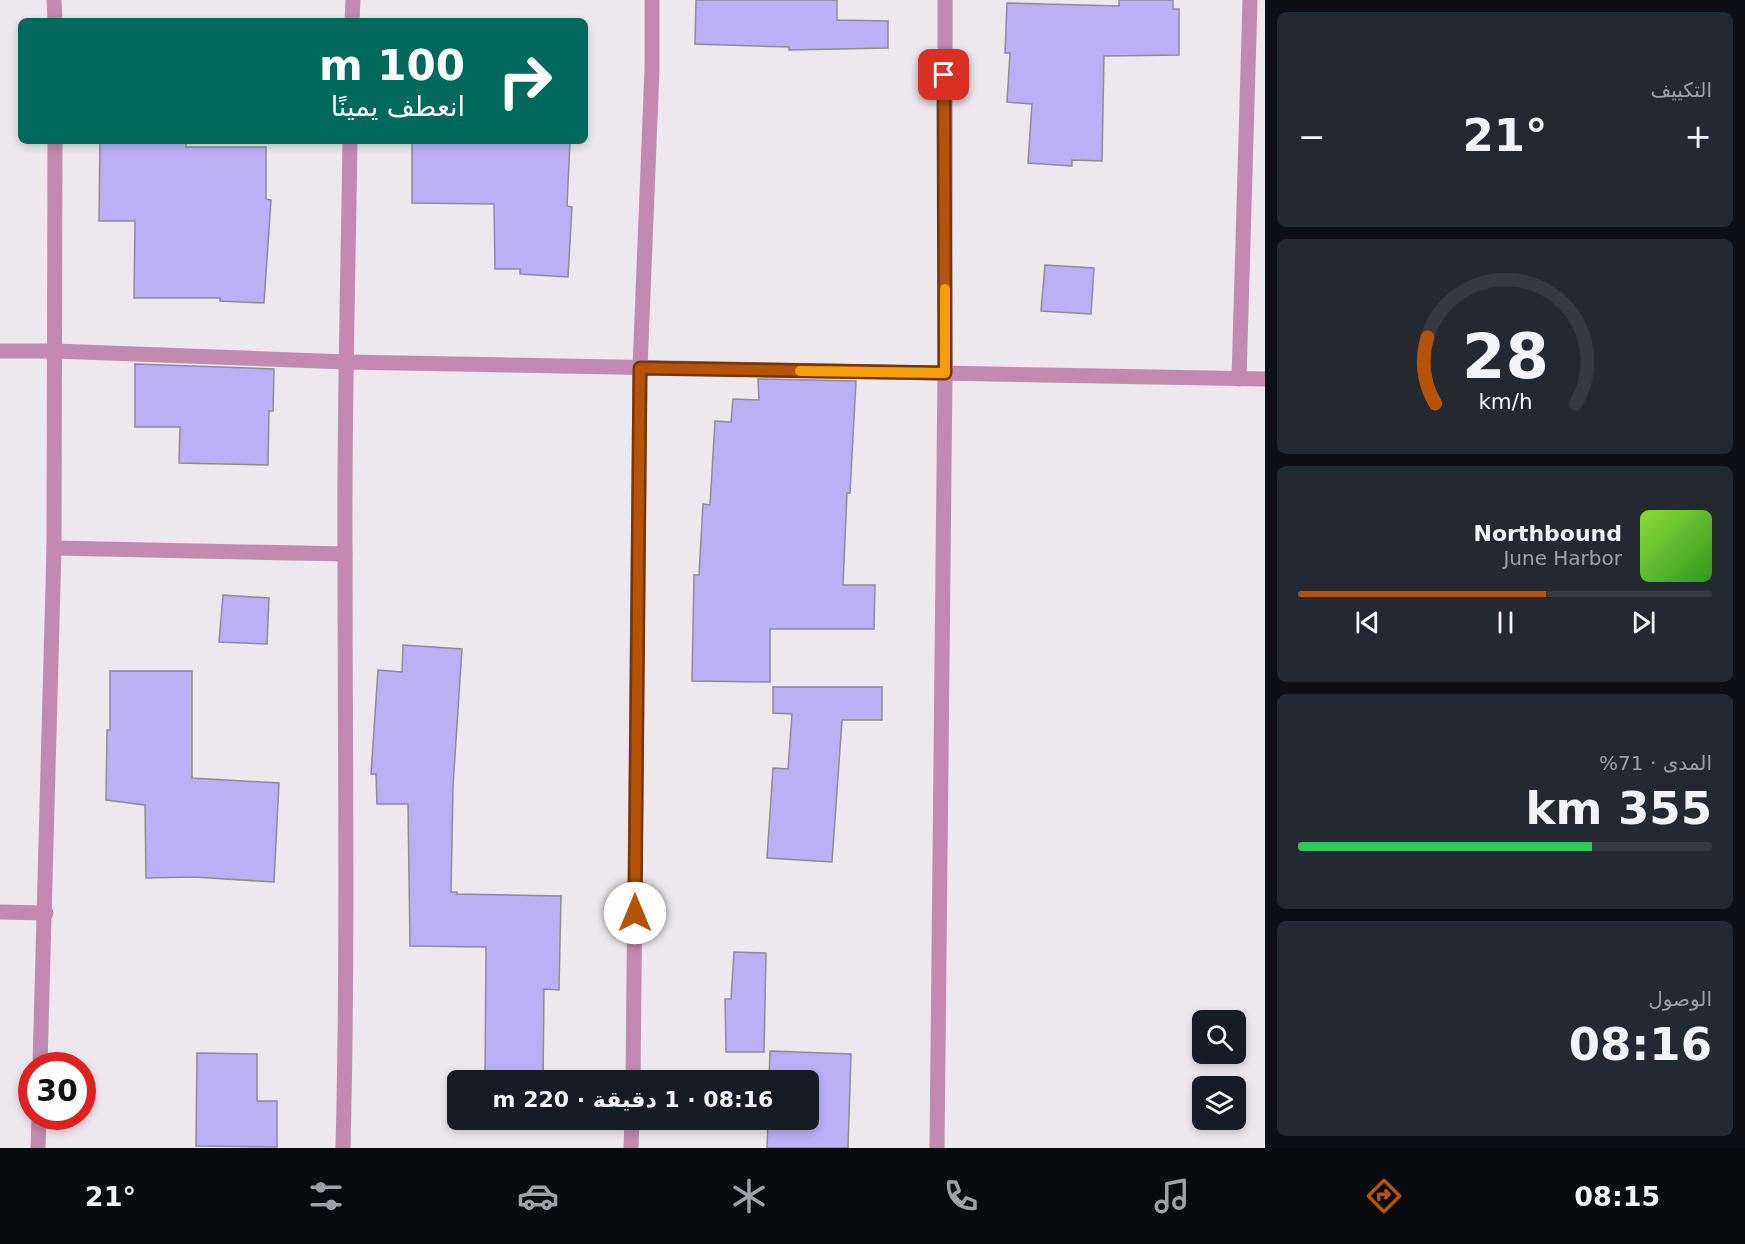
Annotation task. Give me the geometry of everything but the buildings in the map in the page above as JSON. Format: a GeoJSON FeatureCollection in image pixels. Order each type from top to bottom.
{"type":"FeatureCollection","features":[{"type":"Feature","properties":{"kind":"street"},"geometry":{"type":"LineString","coordinates":[[54,0],[54,18]]}},
{"type":"Feature","properties":{"kind":"street"},"geometry":{"type":"LineString","coordinates":[[352,18],[353,0]]}},
{"type":"Feature","properties":{"kind":"street"},"geometry":{"type":"LineString","coordinates":[[633,1070],[640,368],[652,69],[652,0]]}},
{"type":"Feature","properties":{"kind":"street"},"geometry":{"type":"LineString","coordinates":[[937,1148],[945,373],[945,0]]}},
{"type":"Feature","properties":{"kind":"street"},"geometry":{"type":"LineString","coordinates":[[1239,379],[1250,0]]}},
{"type":"Feature","properties":{"kind":"street"},"geometry":{"type":"LineString","coordinates":[[41,1052],[54,548],[55,144]]}},
{"type":"Feature","properties":{"kind":"street"},"geometry":{"type":"LineString","coordinates":[[343,1148],[347,1014],[345,554],[350,144]]}},
{"type":"Feature","properties":{"kind":"street"},"geometry":{"type":"LineString","coordinates":[[0,351],[346,362],[1265,379]]}},
{"type":"Feature","properties":{"kind":"street"},"geometry":{"type":"LineString","coordinates":[[54,548],[345,554]]}},
{"type":"Feature","properties":{"kind":"street"},"geometry":{"type":"LineString","coordinates":[[0,912],[46,913]]}},
{"type":"Feature","properties":{"kind":"street"},"geometry":{"type":"LineString","coordinates":[[38,1148],[39,1130]]}},
{"type":"Feature","properties":{"kind":"street"},"geometry":{"type":"LineString","coordinates":[[631,1148],[632,1130]]}},
{"type":"Feature","properties":{"kind":"slow traffic"},"geometry":{"type":"LineString","coordinates":[[800,371],[945,373],[945,289]]}},
{"type":"Feature","properties":{"kind":"route"},"geometry":{"type":"LineString","coordinates":[[635,913],[640,368],[945,373],[944,75]]}}]}
